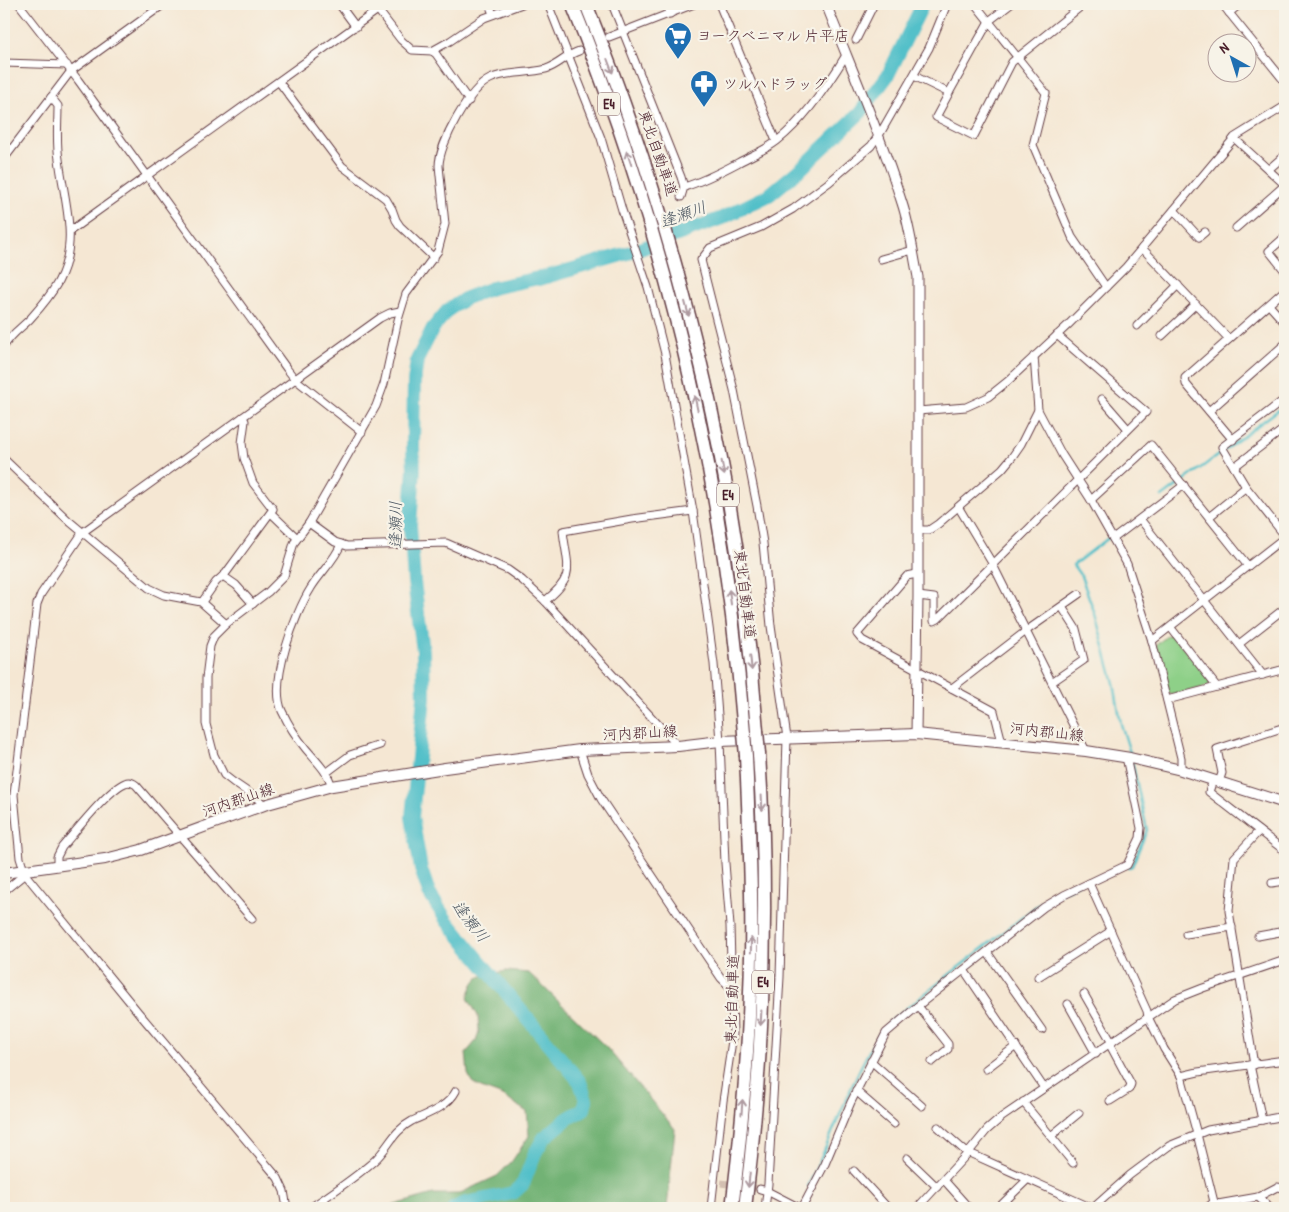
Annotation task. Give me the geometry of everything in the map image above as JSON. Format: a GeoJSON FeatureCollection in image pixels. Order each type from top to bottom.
{"type":"FeatureCollection","features":[{"type":"Feature","properties":{"kind":"highway","name":"東北自動車道"},"geometry":{"type":"LineString","coordinates":[[572,4],[618,127],[644,204],[662,268],[688,369],[712,485],[731,605],[746,756],[751,894],[748,1035],[732,1208]]}},
{"type":"Feature","properties":{"kind":"highway","name":"東北自動車道"},"geometry":{"type":"LineString","coordinates":[[586,4],[621,97],[656,199],[675,262],[702,365],[726,481],[744,604],[759,754],[763,828],[764,964],[754,1131],[746,1208]]}},
{"type":"Feature","properties":{"kind":"main road","name":"河内郡山線"},"geometry":{"type":"LineString","coordinates":[[4,873],[25,872],[105,859],[141,850],[264,805],[332,786],[445,768],[580,750],[678,746],[720,741],[916,734],[1086,751],[1131,758],[1181,770],[1285,802]]}},
{"type":"Feature","properties":{"kind":"street"},"geometry":{"type":"LineString","coordinates":[[20,4],[69,68],[295,379],[362,432]]}},
{"type":"Feature","properties":{"kind":"street"},"geometry":{"type":"LineString","coordinates":[[4,158],[51,96],[69,68],[164,4]]}},
{"type":"Feature","properties":{"kind":"street"},"geometry":{"type":"LineString","coordinates":[[339,4],[356,27]]}},
{"type":"Feature","properties":{"kind":"street"},"geometry":{"type":"LineString","coordinates":[[70,230],[386,4]]}},
{"type":"Feature","properties":{"kind":"street"},"geometry":{"type":"LineString","coordinates":[[489,4],[493,14]]}},
{"type":"Feature","properties":{"kind":"street"},"geometry":{"type":"LineString","coordinates":[[378,10],[401,40],[412,50],[432,51],[450,42],[484,18],[522,4]]}},
{"type":"Feature","properties":{"kind":"street"},"geometry":{"type":"LineString","coordinates":[[548,4],[601,138],[622,210],[648,287],[665,354],[693,511],[714,664],[720,741],[733,1034],[723,1101],[718,1182],[710,1208]]}},
{"type":"Feature","properties":{"kind":"street"},"geometry":{"type":"LineString","coordinates":[[612,4],[684,187],[681,197]]}},
{"type":"Feature","properties":{"kind":"street"},"geometry":{"type":"LineString","coordinates":[[666,4],[670,14]]}},
{"type":"Feature","properties":{"kind":"street"},"geometry":{"type":"LineString","coordinates":[[609,37],[694,4]]}},
{"type":"Feature","properties":{"kind":"street"},"geometry":{"type":"LineString","coordinates":[[719,4],[776,141]]}},
{"type":"Feature","properties":{"kind":"street"},"geometry":{"type":"LineString","coordinates":[[826,4],[903,204],[918,278],[916,734]]}},
{"type":"Feature","properties":{"kind":"street"},"geometry":{"type":"LineString","coordinates":[[856,40],[874,4]]}},
{"type":"Feature","properties":{"kind":"street"},"geometry":{"type":"LineString","coordinates":[[765,1208],[764,1190],[780,977],[787,738],[771,626],[763,543],[757,506],[734,390],[701,260],[710,248],[761,227],[793,209],[871,146],[929,48],[947,4]]}},
{"type":"Feature","properties":{"kind":"street"},"geometry":{"type":"LineString","coordinates":[[975,4],[1046,93],[1033,145],[1072,237],[1106,287]]}},
{"type":"Feature","properties":{"kind":"street"},"geometry":{"type":"LineString","coordinates":[[1011,4],[989,21],[936,117],[974,136],[1012,62],[1084,4]]}},
{"type":"Feature","properties":{"kind":"street"},"geometry":{"type":"LineString","coordinates":[[1222,4],[1285,82]]}},
{"type":"Feature","properties":{"kind":"street"},"geometry":{"type":"LineString","coordinates":[[1230,13],[1240,4]]}},
{"type":"Feature","properties":{"kind":"street"},"geometry":{"type":"LineString","coordinates":[[432,51],[469,100]]}},
{"type":"Feature","properties":{"kind":"street"},"geometry":{"type":"LineString","coordinates":[[264,805],[224,775],[214,755],[206,724],[208,652],[214,636],[226,624],[268,592],[284,576],[291,549],[309,523],[376,406],[384,384],[400,311],[408,290],[434,258],[440,245],[445,224],[439,166],[440,156],[452,127],[478,88],[488,80],[498,76],[548,68],[569,54],[579,51]]}},
{"type":"Feature","properties":{"kind":"street"},"geometry":{"type":"LineString","coordinates":[[684,187],[721,172],[776,141],[814,103],[846,55]]}},
{"type":"Feature","properties":{"kind":"street"},"geometry":{"type":"LineString","coordinates":[[4,63],[69,68]]}},
{"type":"Feature","properties":{"kind":"street"},"geometry":{"type":"LineString","coordinates":[[914,76],[949,93]]}},
{"type":"Feature","properties":{"kind":"street"},"geometry":{"type":"LineString","coordinates":[[279,82],[337,160],[349,171],[382,194],[390,204],[400,226],[434,258]]}},
{"type":"Feature","properties":{"kind":"street"},"geometry":{"type":"LineString","coordinates":[[4,346],[12,334],[35,313],[57,284],[64,267],[70,230],[58,159],[58,106],[51,96]]}},
{"type":"Feature","properties":{"kind":"street"},"geometry":{"type":"LineString","coordinates":[[918,411],[966,407],[988,397],[1057,335],[1106,287],[1142,248],[1234,138],[1285,106]]}},
{"type":"Feature","properties":{"kind":"street"},"geometry":{"type":"LineString","coordinates":[[1234,138],[1285,185],[1236,228]]}},
{"type":"Feature","properties":{"kind":"street"},"geometry":{"type":"LineString","coordinates":[[1269,169],[1285,154]]}},
{"type":"Feature","properties":{"kind":"street"},"geometry":{"type":"LineString","coordinates":[[1174,210],[1199,238],[1205,232]]}},
{"type":"Feature","properties":{"kind":"street"},"geometry":{"type":"LineString","coordinates":[[1285,237],[1269,251],[1285,271]]}},
{"type":"Feature","properties":{"kind":"street"},"geometry":{"type":"LineString","coordinates":[[1142,248],[1229,339]]}},
{"type":"Feature","properties":{"kind":"street"},"geometry":{"type":"LineString","coordinates":[[881,259],[913,250]]}},
{"type":"Feature","properties":{"kind":"street"},"geometry":{"type":"LineString","coordinates":[[1138,326],[1178,285]]}},
{"type":"Feature","properties":{"kind":"street"},"geometry":{"type":"LineString","coordinates":[[1233,440],[1186,384],[1186,378],[1285,290]]}},
{"type":"Feature","properties":{"kind":"street"},"geometry":{"type":"LineString","coordinates":[[1162,336],[1196,304]]}},
{"type":"Feature","properties":{"kind":"street"},"geometry":{"type":"LineString","coordinates":[[1269,305],[1285,323]]}},
{"type":"Feature","properties":{"kind":"street"},"geometry":{"type":"LineString","coordinates":[[287,1208],[284,1191],[278,1178],[138,1012],[25,872],[20,858],[14,795],[38,599],[83,532],[382,316],[400,311]]}},
{"type":"Feature","properties":{"kind":"street"},"geometry":{"type":"LineString","coordinates":[[918,596],[934,598],[934,621],[938,619],[992,563],[1146,412],[1057,335]]}},
{"type":"Feature","properties":{"kind":"street"},"geometry":{"type":"LineString","coordinates":[[1209,411],[1285,344]]}},
{"type":"Feature","properties":{"kind":"street"},"geometry":{"type":"LineString","coordinates":[[1034,356],[1038,410],[1062,455],[1112,536],[1127,564],[1132,578],[1152,642],[1167,700],[1181,758],[1181,770]]}},
{"type":"Feature","properties":{"kind":"street"},"geometry":{"type":"LineString","coordinates":[[1102,399],[1128,429]]}},
{"type":"Feature","properties":{"kind":"street"},"geometry":{"type":"LineString","coordinates":[[1152,642],[1285,536],[1246,487],[1222,447],[1285,399]]}},
{"type":"Feature","properties":{"kind":"street"},"geometry":{"type":"LineString","coordinates":[[918,530],[929,530],[958,508],[1002,469],[1012,457],[1038,410]]}},
{"type":"Feature","properties":{"kind":"street"},"geometry":{"type":"LineString","coordinates":[[202,602],[273,509],[253,483],[244,458],[242,443],[245,420],[243,417]]}},
{"type":"Feature","properties":{"kind":"street"},"geometry":{"type":"LineString","coordinates":[[1234,467],[1285,428]]}},
{"type":"Feature","properties":{"kind":"street"},"geometry":{"type":"LineString","coordinates":[[1091,500],[1151,446],[1248,566]]}},
{"type":"Feature","properties":{"kind":"street"},"geometry":{"type":"LineString","coordinates":[[5,462],[69,521],[149,588],[164,595],[202,602],[226,624]]}},
{"type":"Feature","properties":{"kind":"street"},"geometry":{"type":"LineString","coordinates":[[1112,536],[1140,519],[1184,485]]}},
{"type":"Feature","properties":{"kind":"street"},"geometry":{"type":"LineString","coordinates":[[1209,517],[1246,487]]}},
{"type":"Feature","properties":{"kind":"street"},"geometry":{"type":"LineString","coordinates":[[958,508],[992,563],[1086,751]]}},
{"type":"Feature","properties":{"kind":"street"},"geometry":{"type":"LineString","coordinates":[[545,601],[558,591],[568,574],[563,531],[632,518],[693,511]]}},
{"type":"Feature","properties":{"kind":"street"},"geometry":{"type":"LineString","coordinates":[[271,513],[298,538]]}},
{"type":"Feature","properties":{"kind":"street"},"geometry":{"type":"LineString","coordinates":[[1140,519],[1263,675]]}},
{"type":"Feature","properties":{"kind":"street"},"geometry":{"type":"LineString","coordinates":[[309,523],[335,542],[341,544],[357,546],[380,544],[451,544],[502,567],[522,580],[545,601],[678,746]]}},
{"type":"Feature","properties":{"kind":"street"},"geometry":{"type":"LineString","coordinates":[[332,786],[326,773],[305,748],[282,710],[279,697],[279,683],[284,652],[304,600],[337,553],[341,544]]}},
{"type":"Feature","properties":{"kind":"street"},"geometry":{"type":"LineString","coordinates":[[917,574],[907,576],[857,634],[862,640],[994,711],[1002,742]]}},
{"type":"Feature","properties":{"kind":"street"},"geometry":{"type":"LineString","coordinates":[[223,576],[236,585],[253,604]]}},
{"type":"Feature","properties":{"kind":"street"},"geometry":{"type":"LineString","coordinates":[[952,688],[1026,631],[1079,594]]}},
{"type":"Feature","properties":{"kind":"street"},"geometry":{"type":"LineString","coordinates":[[1052,682],[1084,660],[1076,629],[1062,607]]}},
{"type":"Feature","properties":{"kind":"street"},"geometry":{"type":"LineString","coordinates":[[1239,644],[1285,608]]}},
{"type":"Feature","properties":{"kind":"street"},"geometry":{"type":"LineString","coordinates":[[1171,628],[1217,687]]}},
{"type":"Feature","properties":{"kind":"street"},"geometry":{"type":"LineString","coordinates":[[1167,700],[1285,669]]}},
{"type":"Feature","properties":{"kind":"street"},"geometry":{"type":"LineString","coordinates":[[1285,727],[1217,749],[1222,773],[1209,792],[1285,851]]}},
{"type":"Feature","properties":{"kind":"street"},"geometry":{"type":"LineString","coordinates":[[326,773],[350,755],[380,745]]}},
{"type":"Feature","properties":{"kind":"street"},"geometry":{"type":"LineString","coordinates":[[580,750],[588,774],[601,800],[720,978],[732,989]]}},
{"type":"Feature","properties":{"kind":"street"},"geometry":{"type":"LineString","coordinates":[[764,1190],[801,1208],[825,1164],[856,1091],[886,1033],[1044,907],[1064,895],[1127,865],[1140,838],[1141,828],[1131,758]]}},
{"type":"Feature","properties":{"kind":"street"},"geometry":{"type":"LineString","coordinates":[[57,866],[57,856],[62,846],[107,797],[126,782],[132,782],[252,919]]}},
{"type":"Feature","properties":{"kind":"street"},"geometry":{"type":"LineString","coordinates":[[1259,831],[1234,858],[1230,911],[1252,1065],[1262,1120]]}},
{"type":"Feature","properties":{"kind":"street"},"geometry":{"type":"LineString","coordinates":[[4,891],[25,872]]}},
{"type":"Feature","properties":{"kind":"street"},"geometry":{"type":"LineString","coordinates":[[1272,883],[1285,881]]}},
{"type":"Feature","properties":{"kind":"street"},"geometry":{"type":"LineString","coordinates":[[1089,883],[1147,1011],[1148,1017],[1164,1049],[1181,1076],[1214,1202]]}},
{"type":"Feature","properties":{"kind":"street"},"geometry":{"type":"LineString","coordinates":[[1186,934],[1232,927]]}},
{"type":"Feature","properties":{"kind":"street"},"geometry":{"type":"LineString","coordinates":[[1038,977],[1110,931]]}},
{"type":"Feature","properties":{"kind":"street"},"geometry":{"type":"LineString","coordinates":[[1258,936],[1285,931]]}},
{"type":"Feature","properties":{"kind":"street"},"geometry":{"type":"LineString","coordinates":[[987,952],[1042,1030]]}},
{"type":"Feature","properties":{"kind":"street"},"geometry":{"type":"LineString","coordinates":[[917,1208],[987,1130],[1002,1116],[1111,1044],[1148,1017],[1175,999],[1285,960]]}},
{"type":"Feature","properties":{"kind":"street"},"geometry":{"type":"LineString","coordinates":[[964,970],[1044,1088]]}},
{"type":"Feature","properties":{"kind":"street"},"geometry":{"type":"LineString","coordinates":[[1084,994],[1131,1084],[1129,1088],[1110,1101]]}},
{"type":"Feature","properties":{"kind":"street"},"geometry":{"type":"LineString","coordinates":[[1068,1004],[1096,1054]]}},
{"type":"Feature","properties":{"kind":"street"},"geometry":{"type":"LineString","coordinates":[[918,1006],[948,1044],[948,1049],[932,1062]]}},
{"type":"Feature","properties":{"kind":"street"},"geometry":{"type":"LineString","coordinates":[[986,1069],[1016,1046]]}},
{"type":"Feature","properties":{"kind":"street"},"geometry":{"type":"LineString","coordinates":[[1181,1076],[1285,1060]]}},
{"type":"Feature","properties":{"kind":"street"},"geometry":{"type":"LineString","coordinates":[[871,1061],[922,1106]]}},
{"type":"Feature","properties":{"kind":"street"},"geometry":{"type":"LineString","coordinates":[[310,1208],[368,1166],[377,1158],[391,1138],[406,1126],[447,1102],[456,1091]]}},
{"type":"Feature","properties":{"kind":"street"},"geometry":{"type":"LineString","coordinates":[[856,1091],[894,1124]]}},
{"type":"Feature","properties":{"kind":"street"},"geometry":{"type":"LineString","coordinates":[[1023,1102],[1073,1163]]}},
{"type":"Feature","properties":{"kind":"street"},"geometry":{"type":"LineString","coordinates":[[1051,1136],[1079,1113]]}},
{"type":"Feature","properties":{"kind":"street"},"geometry":{"type":"LineString","coordinates":[[938,1127],[969,1152],[1092,1208],[1130,1175],[1169,1146],[1197,1134],[1285,1116]]}},
{"type":"Feature","properties":{"kind":"street"},"geometry":{"type":"LineString","coordinates":[[907,1158],[937,1187]]}},
{"type":"Feature","properties":{"kind":"street"},"geometry":{"type":"LineString","coordinates":[[854,1171],[888,1208]]}},
{"type":"Feature","properties":{"kind":"street"},"geometry":{"type":"LineString","coordinates":[[944,1180],[969,1208]]}},
{"type":"Feature","properties":{"kind":"street"},"geometry":{"type":"LineString","coordinates":[[998,1208],[1027,1180]]}},
{"type":"Feature","properties":{"kind":"street"},"geometry":{"type":"LineString","coordinates":[[1214,1202],[1218,1204],[1258,1197],[1277,1186],[1285,1188]]}},
{"type":"Feature","properties":{"kind":"street"},"geometry":{"type":"LineString","coordinates":[[1258,1197],[1270,1208]]}},
{"type":"Feature","properties":{"kind":"street"},"geometry":{"type":"LineString","coordinates":[[1207,1208],[1214,1202]]}},
{"type":"Feature","properties":{"kind":"green space"},"geometry":{"type":"Polygon","coordinates":[[[1168,635],[1173,635],[1210,681],[1209,686],[1173,695],[1168,693],[1156,645],[1168,635]]]}},
{"type":"Feature","properties":{"kind":"green space"},"geometry":{"type":"Polygon","coordinates":[[[506,971],[529,973],[607,1048],[675,1129],[667,1208],[384,1208],[433,1194],[458,1194],[497,1176],[512,1161],[529,1136],[527,1112],[503,1096],[481,1088],[472,1082],[468,1074],[466,1053],[476,1041],[479,1031],[478,1016],[468,998],[477,979],[485,975],[506,971]]]}},
{"type":"Feature","properties":{"kind":"waterway","name":"逢瀬川"},"geometry":{"type":"LineString","coordinates":[[454,1208],[466,1203],[513,1193],[523,1184],[535,1153],[544,1138],[567,1119],[584,1109],[586,1100],[580,1082],[447,921],[429,893],[421,869],[412,817],[424,698],[423,651],[414,582],[410,525],[414,469],[414,382],[417,360],[433,328],[448,310],[466,298],[492,288],[539,279],[635,251],[722,218],[769,195],[804,166],[860,113],[888,75],[923,4]]}},
{"type":"Feature","properties":{"kind":"waterway"},"geometry":{"type":"LineString","coordinates":[[1162,497],[1285,405]]}},
{"type":"Feature","properties":{"kind":"waterway"},"geometry":{"type":"LineString","coordinates":[[1110,537],[1073,565],[1081,576],[1095,614],[1114,683],[1121,724],[1131,756]]}},
{"type":"Feature","properties":{"kind":"waterway"},"geometry":{"type":"LineString","coordinates":[[1129,867],[1132,866],[1147,830],[1132,761]]}},
{"type":"Feature","properties":{"kind":"waterway"},"geometry":{"type":"LineString","coordinates":[[808,1186],[860,1068],[875,1041],[889,1022],[1039,904],[1079,883]]}},
{"type":"Feature","properties":{"kind":"tunnel"},"geometry":{"type":"LineString","coordinates":[[721,1183],[760,1189]]}},
{"type":"Feature","properties":{"kind":"place","name":"ヨークベニマル 片平店"},"geometry":{"type":"Point","coordinates":[678,60]}},
{"type":"Feature","properties":{"kind":"place","name":"ツルハドラッグ"},"geometry":{"type":"Point","coordinates":[704,108]}}]}
